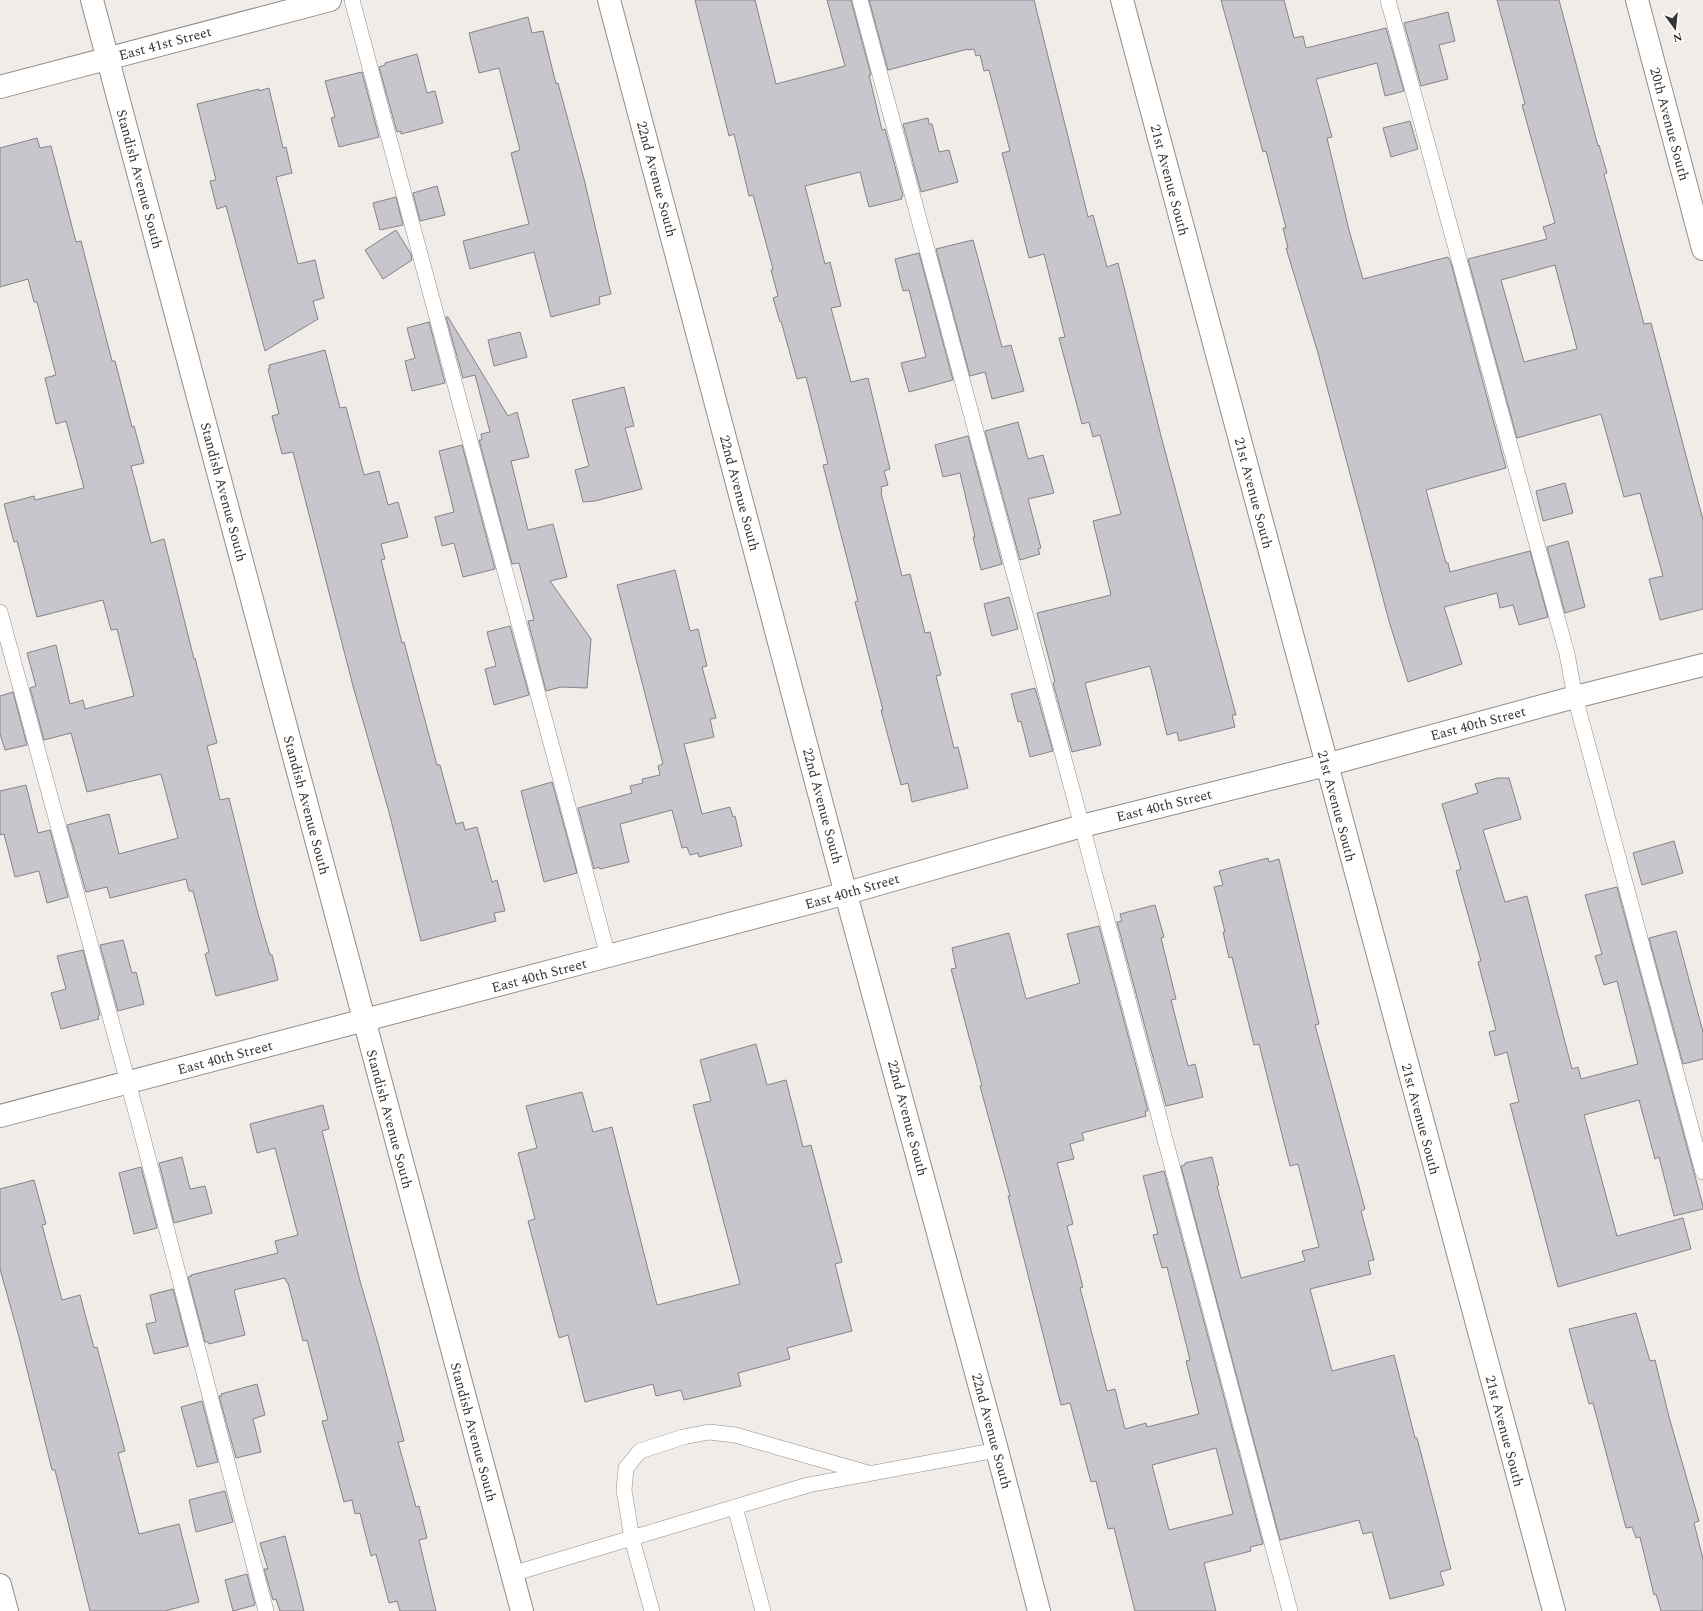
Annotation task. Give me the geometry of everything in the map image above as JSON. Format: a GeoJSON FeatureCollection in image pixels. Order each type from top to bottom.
{"type":"FeatureCollection","features":[{"type":"Feature","properties":{"kind":"street","name":"Standish Avenue South"},"geometry":{"type":"LineString","coordinates":[[92,0],[350,963],[363,1021],[372,1047],[522,1611]]}},
{"type":"Feature","properties":{"kind":"street","name":"East 41st Street"},"geometry":{"type":"LineString","coordinates":[[0,87],[330,0]]}},
{"type":"Feature","properties":{"kind":"street","name":"22nd Avenue South"},"geometry":{"type":"LineString","coordinates":[[609,0],[1039,1611]]}},
{"type":"Feature","properties":{"kind":"street","name":"21st Avenue South"},"geometry":{"type":"LineString","coordinates":[[1122,0],[1554,1611]]}},
{"type":"Feature","properties":{"kind":"street","name":"20th Avenue South"},"geometry":{"type":"LineString","coordinates":[[1637,0],[1703,249]]}},
{"type":"Feature","properties":{"kind":"street","name":"East 40th Street"},"geometry":{"type":"LineString","coordinates":[[0,1116],[847,892],[1082,826],[1326,765],[1575,697],[1703,665]]}},
{"type":"Feature","properties":{"kind":"street"},"geometry":{"type":"LineString","coordinates":[[0,1585],[7,1611]]}},
{"type":"Feature","properties":{"kind":"lane"},"geometry":{"type":"LineString","coordinates":[[352,0],[608,956]]}},
{"type":"Feature","properties":{"kind":"lane"},"geometry":{"type":"LineString","coordinates":[[860,0],[1082,826],[1290,1611]]}},
{"type":"Feature","properties":{"kind":"lane"},"geometry":{"type":"LineString","coordinates":[[1388,0],[1566,654],[1575,697],[1703,1172]]}},
{"type":"Feature","properties":{"kind":"lane"},"geometry":{"type":"LineString","coordinates":[[0,612],[128,1083],[266,1611]]}},
{"type":"Feature","properties":{"kind":"lane"},"geometry":{"type":"LineString","coordinates":[[652,1611],[632,1538],[624,1490],[626,1468],[640,1451],[683,1437],[709,1432],[735,1435],[871,1474]]}},
{"type":"Feature","properties":{"kind":"lane"},"geometry":{"type":"LineString","coordinates":[[512,1574],[808,1486],[997,1450]]}},
{"type":"Feature","properties":{"kind":"lane"},"geometry":{"type":"LineString","coordinates":[[735,1507],[763,1611]]}},
{"type":"Feature","properties":{"kind":"building"},"geometry":{"type":"Polygon","coordinates":[[[695,0],[755,0],[776,84],[845,66],[827,0],[851,0],[871,75],[869,75],[882,130],[885,129],[903,196],[901,197],[902,199],[869,207],[860,172],[805,186],[825,264],[830,262],[841,306],[831,308],[851,382],[868,378],[890,469],[884,471],[888,485],[881,487],[881,493],[902,576],[910,574],[925,633],[930,632],[941,675],[936,676],[954,748],[958,747],[968,788],[912,802],[908,783],[901,785],[855,602],[858,601],[823,465],[828,464],[806,377],[797,379],[781,321],[780,322],[773,298],[778,296],[771,270],[773,269],[753,195],[749,196],[734,134],[729,136],[695,0]]]}},
{"type":"Feature","properties":{"kind":"building"},"geometry":{"type":"Polygon","coordinates":[[[869,0],[1034,0],[1088,217],[1093,215],[1107,267],[1118,263],[1162,440],[1236,715],[1232,715],[1235,727],[1179,741],[1177,732],[1167,735],[1150,666],[1085,683],[1101,745],[1072,752],[1053,683],[1055,682],[1037,613],[1111,595],[1093,521],[1121,514],[1100,435],[1093,437],[1089,422],[1082,424],[1059,338],[1065,337],[1044,254],[1029,258],[1002,153],[1010,151],[989,70],[984,71],[980,55],[976,56],[974,49],[968,49],[888,70],[869,0]]]}},
{"type":"Feature","properties":{"kind":"building"},"geometry":{"type":"Polygon","coordinates":[[[1221,0],[1284,0],[1294,38],[1303,36],[1306,48],[1386,28],[1404,91],[1385,96],[1377,63],[1316,79],[1332,137],[1327,138],[1349,230],[1363,279],[1448,257],[1451,263],[1506,468],[1426,490],[1446,563],[1448,563],[1450,572],[1530,551],[1548,617],[1519,625],[1513,605],[1500,608],[1497,593],[1444,607],[1462,664],[1408,682],[1389,621],[1318,353],[1286,248],[1288,248],[1283,228],[1286,228],[1266,151],[1263,152],[1221,0]]]}},
{"type":"Feature","properties":{"kind":"building"},"geometry":{"type":"Polygon","coordinates":[[[1497,0],[1559,0],[1598,146],[1599,145],[1607,173],[1604,174],[1644,324],[1651,323],[1703,520],[1703,609],[1660,620],[1649,579],[1663,576],[1640,493],[1624,497],[1601,414],[1517,438],[1468,259],[1547,239],[1543,227],[1555,223],[1522,105],[1525,104],[1497,0]],[[1555,265],[1501,280],[1524,362],[1577,349],[1555,265]]]}},
{"type":"Feature","properties":{"kind":"building"},"geometry":{"type":"Polygon","coordinates":[[[1448,12],[1455,41],[1439,45],[1448,79],[1421,86],[1404,23],[1448,12]]]}},
{"type":"Feature","properties":{"kind":"building"},"geometry":{"type":"Polygon","coordinates":[[[528,17],[532,33],[543,31],[556,84],[558,83],[584,179],[611,294],[599,297],[600,304],[551,317],[534,252],[470,269],[463,241],[529,224],[511,153],[520,150],[499,68],[479,73],[469,33],[528,17]]]}},
{"type":"Feature","properties":{"kind":"building"},"geometry":{"type":"Polygon","coordinates":[[[417,54],[427,93],[435,91],[443,123],[401,134],[401,131],[397,132],[379,67],[385,65],[385,63],[417,54]]]}},
{"type":"Feature","properties":{"kind":"building"},"geometry":{"type":"Polygon","coordinates":[[[362,72],[379,137],[339,147],[331,118],[335,117],[325,81],[362,72]]]}},
{"type":"Feature","properties":{"kind":"building"},"geometry":{"type":"Polygon","coordinates":[[[269,88],[283,148],[286,147],[292,173],[276,177],[298,264],[315,260],[324,298],[313,301],[318,319],[265,351],[226,206],[217,209],[210,181],[216,180],[197,104],[269,88]]]}},
{"type":"Feature","properties":{"kind":"building"},"geometry":{"type":"Polygon","coordinates":[[[928,118],[929,124],[932,124],[939,152],[949,150],[958,182],[921,192],[903,124],[928,118]]]}},
{"type":"Feature","properties":{"kind":"building"},"geometry":{"type":"Polygon","coordinates":[[[1410,121],[1418,149],[1391,157],[1383,128],[1410,121]]]}},
{"type":"Feature","properties":{"kind":"building"},"geometry":{"type":"Polygon","coordinates":[[[37,138],[40,148],[51,146],[76,242],[81,241],[112,361],[115,361],[132,427],[134,426],[144,463],[131,466],[151,543],[164,539],[217,743],[207,746],[220,800],[229,798],[257,910],[270,955],[272,955],[278,980],[216,996],[205,954],[209,952],[193,891],[189,891],[186,879],[110,898],[107,887],[86,892],[67,825],[109,814],[119,854],[178,838],[161,774],[87,792],[71,733],[44,740],[30,688],[36,686],[27,653],[56,645],[70,704],[83,700],[85,709],[134,696],[117,629],[111,630],[103,600],[37,617],[17,541],[14,542],[4,504],[34,496],[35,500],[84,488],[66,421],[56,424],[45,378],[56,375],[37,302],[34,302],[28,279],[0,287],[0,148],[37,138]]]}},
{"type":"Feature","properties":{"kind":"building"},"geometry":{"type":"Polygon","coordinates":[[[437,186],[445,215],[420,221],[413,193],[437,186]]]}},
{"type":"Feature","properties":{"kind":"building"},"geometry":{"type":"Polygon","coordinates":[[[396,197],[403,225],[380,230],[373,203],[396,197]]]}},
{"type":"Feature","properties":{"kind":"building"},"geometry":{"type":"Polygon","coordinates":[[[396,230],[411,254],[412,260],[383,279],[365,250],[396,230]]]}},
{"type":"Feature","properties":{"kind":"building"},"geometry":{"type":"Polygon","coordinates":[[[973,240],[1002,347],[1011,345],[1024,391],[992,399],[985,372],[970,376],[936,249],[973,240]]]}},
{"type":"Feature","properties":{"kind":"building"},"geometry":{"type":"Polygon","coordinates":[[[919,253],[953,380],[909,392],[901,363],[926,357],[909,290],[903,291],[895,259],[919,253]]]}},
{"type":"Feature","properties":{"kind":"building"},"geometry":{"type":"Polygon","coordinates":[[[446,317],[448,317],[508,416],[517,412],[529,457],[511,461],[528,530],[553,524],[567,577],[550,581],[591,639],[587,688],[561,687],[546,691],[528,621],[534,620],[519,563],[512,564],[479,440],[482,440],[481,434],[490,432],[475,375],[463,378],[446,317]]]}},
{"type":"Feature","properties":{"kind":"building"},"geometry":{"type":"Polygon","coordinates":[[[429,322],[445,383],[412,391],[405,361],[415,358],[407,328],[429,322]]]}},
{"type":"Feature","properties":{"kind":"building"},"geometry":{"type":"Polygon","coordinates":[[[520,332],[527,357],[494,366],[488,340],[520,332]]]}},
{"type":"Feature","properties":{"kind":"building"},"geometry":{"type":"Polygon","coordinates":[[[325,350],[340,408],[346,407],[364,475],[379,471],[388,505],[398,502],[408,537],[381,544],[385,559],[381,560],[402,643],[404,642],[437,765],[440,765],[456,824],[463,822],[465,830],[477,827],[492,882],[497,880],[505,911],[494,913],[496,921],[421,941],[389,812],[353,686],[293,452],[282,454],[272,416],[279,414],[268,369],[270,369],[269,365],[325,350]]]}},
{"type":"Feature","properties":{"kind":"building"},"geometry":{"type":"Polygon","coordinates":[[[624,387],[634,426],[625,428],[642,489],[595,501],[583,502],[575,470],[589,466],[572,400],[624,387]]]}},
{"type":"Feature","properties":{"kind":"building"},"geometry":{"type":"Polygon","coordinates":[[[1018,422],[1028,459],[1043,455],[1054,493],[1028,499],[1041,548],[1038,549],[1040,554],[1020,560],[985,431],[1018,422]]]}},
{"type":"Feature","properties":{"kind":"building"},"geometry":{"type":"Polygon","coordinates":[[[968,436],[1002,564],[981,570],[960,473],[943,477],[935,445],[968,436]]]}},
{"type":"Feature","properties":{"kind":"building"},"geometry":{"type":"Polygon","coordinates":[[[462,445],[495,569],[463,577],[454,543],[442,546],[435,517],[454,512],[439,451],[462,445]]]}},
{"type":"Feature","properties":{"kind":"building"},"geometry":{"type":"Polygon","coordinates":[[[1565,483],[1573,513],[1543,521],[1536,491],[1565,483]]]}},
{"type":"Feature","properties":{"kind":"building"},"geometry":{"type":"Polygon","coordinates":[[[1568,541],[1585,607],[1565,613],[1547,547],[1568,541]]]}},
{"type":"Feature","properties":{"kind":"building"},"geometry":{"type":"Polygon","coordinates":[[[675,570],[690,631],[698,629],[707,666],[702,667],[716,718],[710,719],[714,737],[684,744],[702,814],[730,807],[733,817],[735,816],[742,846],[699,857],[698,853],[690,855],[687,847],[682,848],[672,810],[620,824],[629,862],[594,869],[578,808],[632,793],[630,786],[643,783],[642,779],[660,775],[658,766],[663,764],[617,585],[675,570]]]}},
{"type":"Feature","properties":{"kind":"building"},"geometry":{"type":"Polygon","coordinates":[[[1009,597],[1018,629],[992,636],[984,604],[1009,597]]]}},
{"type":"Feature","properties":{"kind":"building"},"geometry":{"type":"Polygon","coordinates":[[[510,626],[529,695],[494,705],[485,669],[496,666],[487,632],[510,626]]]}},
{"type":"Feature","properties":{"kind":"building"},"geometry":{"type":"Polygon","coordinates":[[[1035,688],[1053,751],[1030,757],[1021,721],[1018,722],[1011,694],[1035,688]]]}},
{"type":"Feature","properties":{"kind":"building"},"geometry":{"type":"Polygon","coordinates":[[[13,692],[27,745],[5,750],[0,734],[0,696],[13,692]]]}},
{"type":"Feature","properties":{"kind":"building"},"geometry":{"type":"Polygon","coordinates":[[[1498,778],[1509,778],[1521,819],[1483,830],[1505,902],[1527,896],[1572,1069],[1578,1067],[1581,1079],[1638,1064],[1617,981],[1604,985],[1595,956],[1602,954],[1585,895],[1617,887],[1703,1206],[1703,1209],[1674,1216],[1659,1157],[1655,1159],[1639,1100],[1584,1115],[1617,1236],[1683,1218],[1691,1249],[1558,1287],[1510,1104],[1519,1102],[1507,1052],[1495,1056],[1489,1032],[1496,1030],[1478,962],[1481,961],[1456,871],[1461,869],[1442,804],[1478,793],[1475,784],[1498,778]]]}},
{"type":"Feature","properties":{"kind":"building"},"geometry":{"type":"Polygon","coordinates":[[[552,782],[577,873],[544,882],[521,791],[552,782]]]}},
{"type":"Feature","properties":{"kind":"building"},"geometry":{"type":"Polygon","coordinates":[[[26,785],[38,833],[50,830],[68,897],[47,903],[39,871],[15,877],[4,834],[0,835],[0,791],[26,785]]]}},
{"type":"Feature","properties":{"kind":"building"},"geometry":{"type":"Polygon","coordinates":[[[1674,841],[1683,873],[1642,885],[1633,853],[1674,841]]]}},
{"type":"Feature","properties":{"kind":"building"},"geometry":{"type":"Polygon","coordinates":[[[1268,858],[1269,862],[1279,859],[1319,1024],[1315,1025],[1365,1209],[1361,1211],[1374,1260],[1368,1261],[1371,1274],[1310,1289],[1332,1371],[1394,1355],[1451,1569],[1440,1572],[1444,1585],[1390,1599],[1372,1532],[1363,1534],[1359,1520],[1280,1540],[1181,1166],[1185,1165],[1185,1163],[1212,1157],[1219,1185],[1217,1186],[1241,1278],[1305,1261],[1302,1251],[1319,1247],[1298,1164],[1290,1166],[1259,1044],[1254,1045],[1232,957],[1229,958],[1223,932],[1225,932],[1214,887],[1223,885],[1219,871],[1268,858]]]}},
{"type":"Feature","properties":{"kind":"building"},"geometry":{"type":"Polygon","coordinates":[[[1155,905],[1164,937],[1161,938],[1176,999],[1171,1000],[1188,1066],[1195,1064],[1203,1097],[1166,1106],[1117,922],[1122,921],[1120,914],[1155,905]]]}},
{"type":"Feature","properties":{"kind":"building"},"geometry":{"type":"Polygon","coordinates":[[[1099,926],[1148,1111],[1145,1111],[1146,1116],[1082,1133],[1084,1140],[1070,1144],[1074,1159],[1057,1163],[1073,1224],[1067,1226],[1083,1287],[1080,1288],[1107,1391],[1115,1389],[1125,1429],[1146,1423],[1147,1427],[1199,1414],[1186,1361],[1190,1360],[1167,1267],[1162,1268],[1153,1235],[1158,1234],[1143,1176],[1164,1171],[1263,1544],[1250,1547],[1251,1551],[1204,1563],[1216,1611],[1135,1611],[1114,1528],[1108,1529],[1096,1481],[1091,1482],[1070,1403],[1061,1405],[1008,1196],[1010,1196],[980,1086],[982,1086],[951,969],[956,968],[952,948],[1009,933],[1026,999],[1080,983],[1067,934],[1099,926]],[[1216,1448],[1152,1465],[1169,1530],[1233,1514],[1216,1448]]]}},
{"type":"Feature","properties":{"kind":"building"},"geometry":{"type":"Polygon","coordinates":[[[1676,931],[1703,1032],[1703,1059],[1683,1064],[1649,938],[1676,931]]]}},
{"type":"Feature","properties":{"kind":"building"},"geometry":{"type":"Polygon","coordinates":[[[123,940],[132,973],[136,972],[144,1004],[118,1011],[100,945],[123,940]]]}},
{"type":"Feature","properties":{"kind":"building"},"geometry":{"type":"Polygon","coordinates":[[[83,950],[100,1015],[98,1016],[99,1019],[61,1029],[51,993],[66,989],[57,956],[83,950]]]}},
{"type":"Feature","properties":{"kind":"building"},"geometry":{"type":"Polygon","coordinates":[[[756,1044],[767,1085],[786,1080],[803,1147],[811,1145],[842,1262],[835,1264],[852,1331],[787,1348],[790,1359],[738,1373],[741,1386],[684,1400],[681,1390],[656,1396],[653,1384],[585,1402],[568,1335],[559,1338],[528,1221],[535,1219],[518,1153],[537,1148],[526,1106],[582,1092],[593,1132],[612,1127],[657,1305],[740,1284],[693,1105],[711,1101],[700,1060],[756,1044]]]}},
{"type":"Feature","properties":{"kind":"building"},"geometry":{"type":"Polygon","coordinates":[[[323,1105],[329,1129],[322,1131],[360,1281],[404,1441],[398,1442],[416,1507],[419,1506],[427,1538],[419,1540],[436,1611],[400,1611],[397,1601],[389,1603],[376,1554],[371,1556],[360,1513],[355,1514],[352,1500],[344,1502],[322,1421],[328,1420],[307,1340],[303,1341],[288,1283],[285,1278],[234,1290],[245,1335],[209,1344],[208,1342],[205,1342],[188,1277],[278,1253],[275,1241],[298,1235],[275,1148],[257,1153],[250,1124],[323,1105]]]}},
{"type":"Feature","properties":{"kind":"building"},"geometry":{"type":"Polygon","coordinates":[[[182,1157],[190,1189],[205,1186],[212,1213],[174,1223],[159,1163],[182,1157]]]}},
{"type":"Feature","properties":{"kind":"building"},"geometry":{"type":"Polygon","coordinates":[[[141,1167],[157,1228],[134,1234],[119,1173],[141,1167]]]}},
{"type":"Feature","properties":{"kind":"building"},"geometry":{"type":"Polygon","coordinates":[[[34,1180],[46,1224],[42,1225],[62,1300],[80,1295],[94,1348],[97,1347],[125,1451],[118,1453],[139,1534],[179,1524],[199,1602],[165,1611],[90,1611],[55,1470],[52,1470],[19,1337],[0,1269],[0,1189],[34,1180]]]}},
{"type":"Feature","properties":{"kind":"building"},"geometry":{"type":"Polygon","coordinates":[[[173,1289],[188,1346],[154,1354],[146,1324],[156,1322],[150,1295],[173,1289]]]}},
{"type":"Feature","properties":{"kind":"building"},"geometry":{"type":"Polygon","coordinates":[[[1636,1313],[1650,1361],[1655,1360],[1669,1417],[1699,1521],[1694,1523],[1703,1559],[1703,1611],[1661,1611],[1656,1594],[1654,1595],[1640,1537],[1636,1538],[1632,1527],[1626,1528],[1593,1403],[1589,1404],[1569,1329],[1636,1313]]]}},
{"type":"Feature","properties":{"kind":"building"},"geometry":{"type":"Polygon","coordinates":[[[257,1384],[265,1415],[253,1419],[261,1452],[236,1458],[219,1396],[222,1396],[221,1394],[257,1384]]]}},
{"type":"Feature","properties":{"kind":"building"},"geometry":{"type":"Polygon","coordinates":[[[202,1401],[218,1462],[197,1467],[181,1407],[202,1401]]]}},
{"type":"Feature","properties":{"kind":"building"},"geometry":{"type":"Polygon","coordinates":[[[225,1491],[233,1522],[196,1532],[189,1500],[225,1491]]]}},
{"type":"Feature","properties":{"kind":"building"},"geometry":{"type":"Polygon","coordinates":[[[285,1536],[304,1611],[280,1611],[276,1599],[273,1600],[264,1569],[268,1569],[260,1543],[285,1536]]]}},
{"type":"Feature","properties":{"kind":"building"},"geometry":{"type":"Polygon","coordinates":[[[247,1574],[255,1605],[233,1611],[225,1580],[247,1574]]]}}]}
